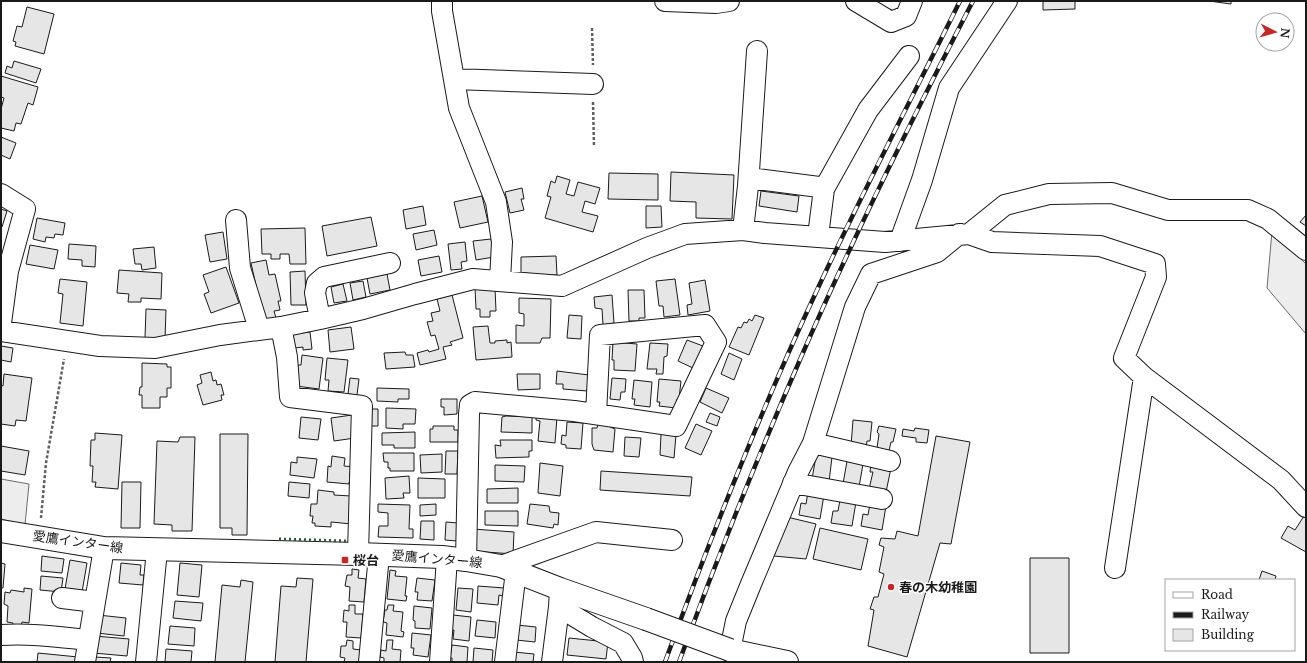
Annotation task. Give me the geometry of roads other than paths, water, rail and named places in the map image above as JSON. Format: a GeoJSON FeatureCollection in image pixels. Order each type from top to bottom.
{"type":"FeatureCollection","features":[{"type":"Feature","properties":{"kind":"main road","name":"愛鷹インター線"},"geometry":{"type":"LineString","coordinates":[[1,531],[104,548],[368,555],[457,559],[508,568],[560,598],[646,620],[730,650],[787,662]]}},
{"type":"Feature","properties":{"kind":"street"},"geometry":{"type":"LineString","coordinates":[[442,1],[442,11],[460,108],[496,202],[502,242],[500,281]]}},
{"type":"Feature","properties":{"kind":"street"},"geometry":{"type":"LineString","coordinates":[[665,1],[716,4],[729,1]]}},
{"type":"Feature","properties":{"kind":"street"},"geometry":{"type":"LineString","coordinates":[[856,1],[891,22],[906,16],[912,1]]}},
{"type":"Feature","properties":{"kind":"street"},"geometry":{"type":"LineString","coordinates":[[900,241],[922,180],[949,88],[1007,1]]}},
{"type":"Feature","properties":{"kind":"street"},"geometry":{"type":"LineString","coordinates":[[743,230],[749,178],[757,51]]}},
{"type":"Feature","properties":{"kind":"street"},"geometry":{"type":"LineString","coordinates":[[818,236],[824,189],[868,110],[909,56]]}},
{"type":"Feature","properties":{"kind":"street"},"geometry":{"type":"LineString","coordinates":[[454,79],[593,84]]}},
{"type":"Feature","properties":{"kind":"street"},"geometry":{"type":"LineString","coordinates":[[749,178],[819,187]]}},
{"type":"Feature","properties":{"kind":"street"},"geometry":{"type":"LineString","coordinates":[[730,650],[736,621],[793,482],[813,443],[855,307],[871,274],[936,252],[1005,205],[1049,194],[1112,193],[1168,210],[1248,210],[1268,219],[1306,250]]}},
{"type":"Feature","properties":{"kind":"street"},"geometry":{"type":"LineString","coordinates":[[1,194],[25,209],[8,271],[1,323]]}},
{"type":"Feature","properties":{"kind":"street"},"geometry":{"type":"LineString","coordinates":[[236,220],[240,268],[259,329]]}},
{"type":"Feature","properties":{"kind":"street"},"geometry":{"type":"LineString","coordinates":[[1,331],[100,346],[155,348],[220,335],[281,327],[320,319],[472,280],[562,286],[647,248],[685,234],[743,230],[885,242],[964,234],[992,242],[1100,246],[1155,264],[1156,277],[1124,358],[1144,376],[1281,480],[1306,507]]}},
{"type":"Feature","properties":{"kind":"street"},"geometry":{"type":"LineString","coordinates":[[320,319],[315,294],[317,283],[324,277],[390,263]]}},
{"type":"Feature","properties":{"kind":"street"},"geometry":{"type":"LineString","coordinates":[[440,662],[457,559],[470,405],[476,402],[496,403],[596,414],[676,426],[716,342],[705,325],[600,335],[596,414]]}},
{"type":"Feature","properties":{"kind":"street"},"geometry":{"type":"LineString","coordinates":[[281,327],[287,357],[290,397],[362,406],[368,555],[369,662]]}},
{"type":"Feature","properties":{"kind":"street"},"geometry":{"type":"LineString","coordinates":[[1115,568],[1144,376]]}},
{"type":"Feature","properties":{"kind":"street"},"geometry":{"type":"LineString","coordinates":[[813,443],[890,461]]}},
{"type":"Feature","properties":{"kind":"street"},"geometry":{"type":"LineString","coordinates":[[793,482],[882,499]]}},
{"type":"Feature","properties":{"kind":"street"},"geometry":{"type":"LineString","coordinates":[[505,662],[508,568],[596,532],[672,540]]}},
{"type":"Feature","properties":{"kind":"street"},"geometry":{"type":"LineString","coordinates":[[85,662],[104,548]]}},
{"type":"Feature","properties":{"kind":"street"},"geometry":{"type":"LineString","coordinates":[[146,662],[157,550]]}},
{"type":"Feature","properties":{"kind":"street"},"geometry":{"type":"LineString","coordinates":[[62,598],[95,602]]}},
{"type":"Feature","properties":{"kind":"street"},"geometry":{"type":"LineString","coordinates":[[552,662],[560,598]]}},
{"type":"Feature","properties":{"kind":"street"},"geometry":{"type":"LineString","coordinates":[[560,598],[592,627],[623,643],[632,658],[632,662]]}},
{"type":"Feature","properties":{"kind":"street"},"geometry":{"type":"LineString","coordinates":[[1,635],[23,634],[88,640]]}},
{"type":"Feature","properties":{"kind":"railway"},"geometry":{"type":"LineString","coordinates":[[665,662],[737,474],[797,334],[853,216],[960,1]]}},
{"type":"Feature","properties":{"kind":"railway"},"geometry":{"type":"LineString","coordinates":[[679,662],[708,584],[754,469],[842,265],[884,176],[973,1]]}},
{"type":"Feature","properties":{"kind":"place","name":"桜台"},"geometry":{"type":"Point","coordinates":[345,560]}},
{"type":"Feature","properties":{"kind":"place","name":"春の木幼稚園"},"geometry":{"type":"Point","coordinates":[891,587]}}]}
